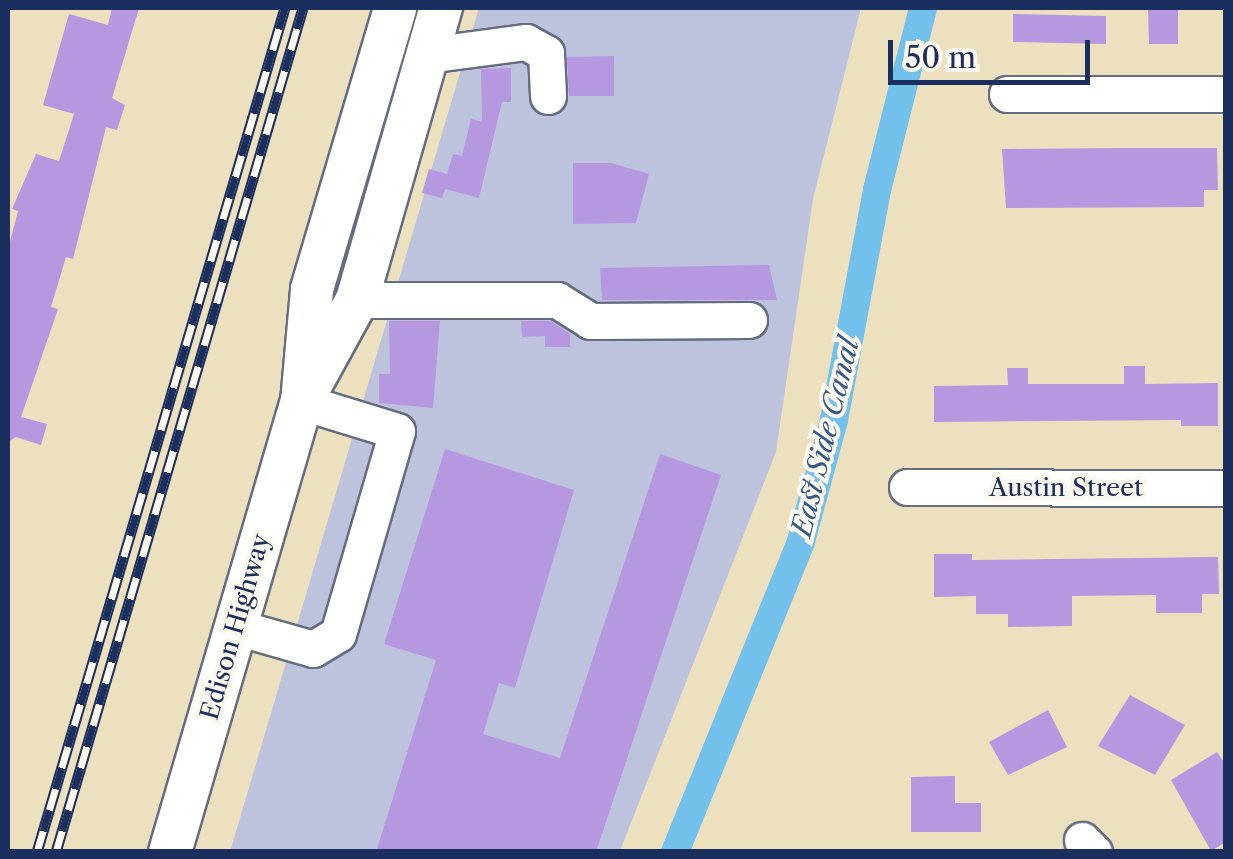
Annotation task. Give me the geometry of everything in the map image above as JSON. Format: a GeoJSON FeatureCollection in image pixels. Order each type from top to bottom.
{"type":"FeatureCollection","features":[{"type":"Feature","properties":{"kind":"main road","name":"Edison Highway"},"geometry":{"type":"LineString","coordinates":[[170,852],[302,402],[312,289],[395,8]]}},
{"type":"Feature","properties":{"kind":"main road","name":"Edison Highway"},"geometry":{"type":"LineString","coordinates":[[302,402],[356,300],[440,8]]}},
{"type":"Feature","properties":{"kind":"street"},"geometry":{"type":"LineString","coordinates":[[427,55],[526,42],[546,53],[548,96]]}},
{"type":"Feature","properties":{"kind":"street"},"geometry":{"type":"LineString","coordinates":[[1006,94],[1226,94]]}},
{"type":"Feature","properties":{"kind":"street"},"geometry":{"type":"LineString","coordinates":[[356,300],[557,300],[590,321],[750,320]]}},
{"type":"Feature","properties":{"kind":"street"},"geometry":{"type":"LineString","coordinates":[[236,626],[313,649],[338,634],[397,432],[302,402]]}},
{"type":"Feature","properties":{"kind":"street","name":"Austin Street"},"geometry":{"type":"LineString","coordinates":[[907,487],[1226,488]]}},
{"type":"Feature","properties":{"kind":"shaded area"},"geometry":{"type":"Polygon","coordinates":[[[479,8],[861,8],[813,199],[776,452],[620,851],[230,852],[479,8]]]}},
{"type":"Feature","properties":{"kind":"building"},"geometry":{"type":"Polygon","coordinates":[[[112,8],[139,8],[112,98],[125,105],[117,130],[106,127],[73,259],[66,257],[51,307],[58,309],[21,417],[47,424],[41,445],[16,437],[8,442],[8,249],[18,211],[12,209],[36,154],[59,161],[74,114],[43,105],[69,14],[108,25],[112,8]]]}},
{"type":"Feature","properties":{"kind":"building"},"geometry":{"type":"Polygon","coordinates":[[[1148,8],[1178,8],[1178,44],[1149,44],[1148,8]]]}},
{"type":"Feature","properties":{"kind":"building"},"geometry":{"type":"Polygon","coordinates":[[[1013,14],[1106,16],[1106,44],[1013,42],[1013,14]]]}},
{"type":"Feature","properties":{"kind":"building"},"geometry":{"type":"Polygon","coordinates":[[[614,56],[614,96],[569,96],[567,57],[614,56]]]}},
{"type":"Feature","properties":{"kind":"building"},"geometry":{"type":"Polygon","coordinates":[[[511,68],[511,102],[502,102],[479,198],[445,189],[442,198],[422,193],[429,169],[447,174],[453,154],[462,156],[471,119],[482,122],[481,69],[511,68]]]}},
{"type":"Feature","properties":{"kind":"building"},"geometry":{"type":"Polygon","coordinates":[[[1217,148],[1218,190],[1204,190],[1204,207],[1006,208],[1002,149],[1217,148]]]}},
{"type":"Feature","properties":{"kind":"building"},"geometry":{"type":"Polygon","coordinates":[[[573,163],[611,163],[649,174],[636,223],[573,224],[573,163]]]}},
{"type":"Feature","properties":{"kind":"building"},"geometry":{"type":"Polygon","coordinates":[[[769,265],[777,300],[602,300],[600,268],[769,265]]]}},
{"type":"Feature","properties":{"kind":"building"},"geometry":{"type":"Polygon","coordinates":[[[389,321],[440,321],[433,408],[379,403],[379,374],[390,374],[389,321]]]}},
{"type":"Feature","properties":{"kind":"building"},"geometry":{"type":"Polygon","coordinates":[[[521,321],[551,321],[570,334],[570,347],[545,347],[545,336],[522,337],[521,321]]]}},
{"type":"Feature","properties":{"kind":"building"},"geometry":{"type":"Polygon","coordinates":[[[1124,366],[1145,366],[1145,384],[1218,383],[1218,426],[1181,426],[1181,420],[934,422],[934,386],[1008,385],[1007,368],[1028,368],[1028,384],[1124,384],[1124,366]]]}},
{"type":"Feature","properties":{"kind":"building"},"geometry":{"type":"Polygon","coordinates":[[[445,449],[574,490],[515,688],[499,683],[483,734],[560,758],[660,454],[721,475],[596,852],[376,852],[436,660],[384,644],[445,449]]]}},
{"type":"Feature","properties":{"kind":"building"},"geometry":{"type":"Polygon","coordinates":[[[934,554],[972,554],[972,560],[1218,557],[1219,594],[1202,594],[1202,613],[1156,613],[1156,595],[1072,596],[1072,626],[1008,627],[1008,614],[976,614],[976,596],[934,597],[934,554]]]}},
{"type":"Feature","properties":{"kind":"building"},"geometry":{"type":"Polygon","coordinates":[[[1130,695],[1185,725],[1155,775],[1098,746],[1130,695]]]}},
{"type":"Feature","properties":{"kind":"building"},"geometry":{"type":"Polygon","coordinates":[[[1048,710],[1067,747],[1008,775],[989,742],[1048,710]]]}},
{"type":"Feature","properties":{"kind":"building"},"geometry":{"type":"Polygon","coordinates":[[[1217,752],[1226,765],[1226,842],[1211,851],[1171,780],[1217,752]]]}},
{"type":"Feature","properties":{"kind":"building"},"geometry":{"type":"Polygon","coordinates":[[[955,776],[955,803],[981,803],[981,832],[911,832],[911,777],[955,776]]]}},
{"type":"Feature","properties":{"kind":"waterway","name":"East Side Canal"},"geometry":{"type":"LineString","coordinates":[[675,852],[801,541],[834,420],[877,190],[923,8]]}},
{"type":"Feature","properties":{"kind":"railway"},"geometry":{"type":"LineString","coordinates":[[37,852],[285,8]]}},
{"type":"Feature","properties":{"kind":"railway"},"geometry":{"type":"LineString","coordinates":[[56,852],[303,8]]}}]}
